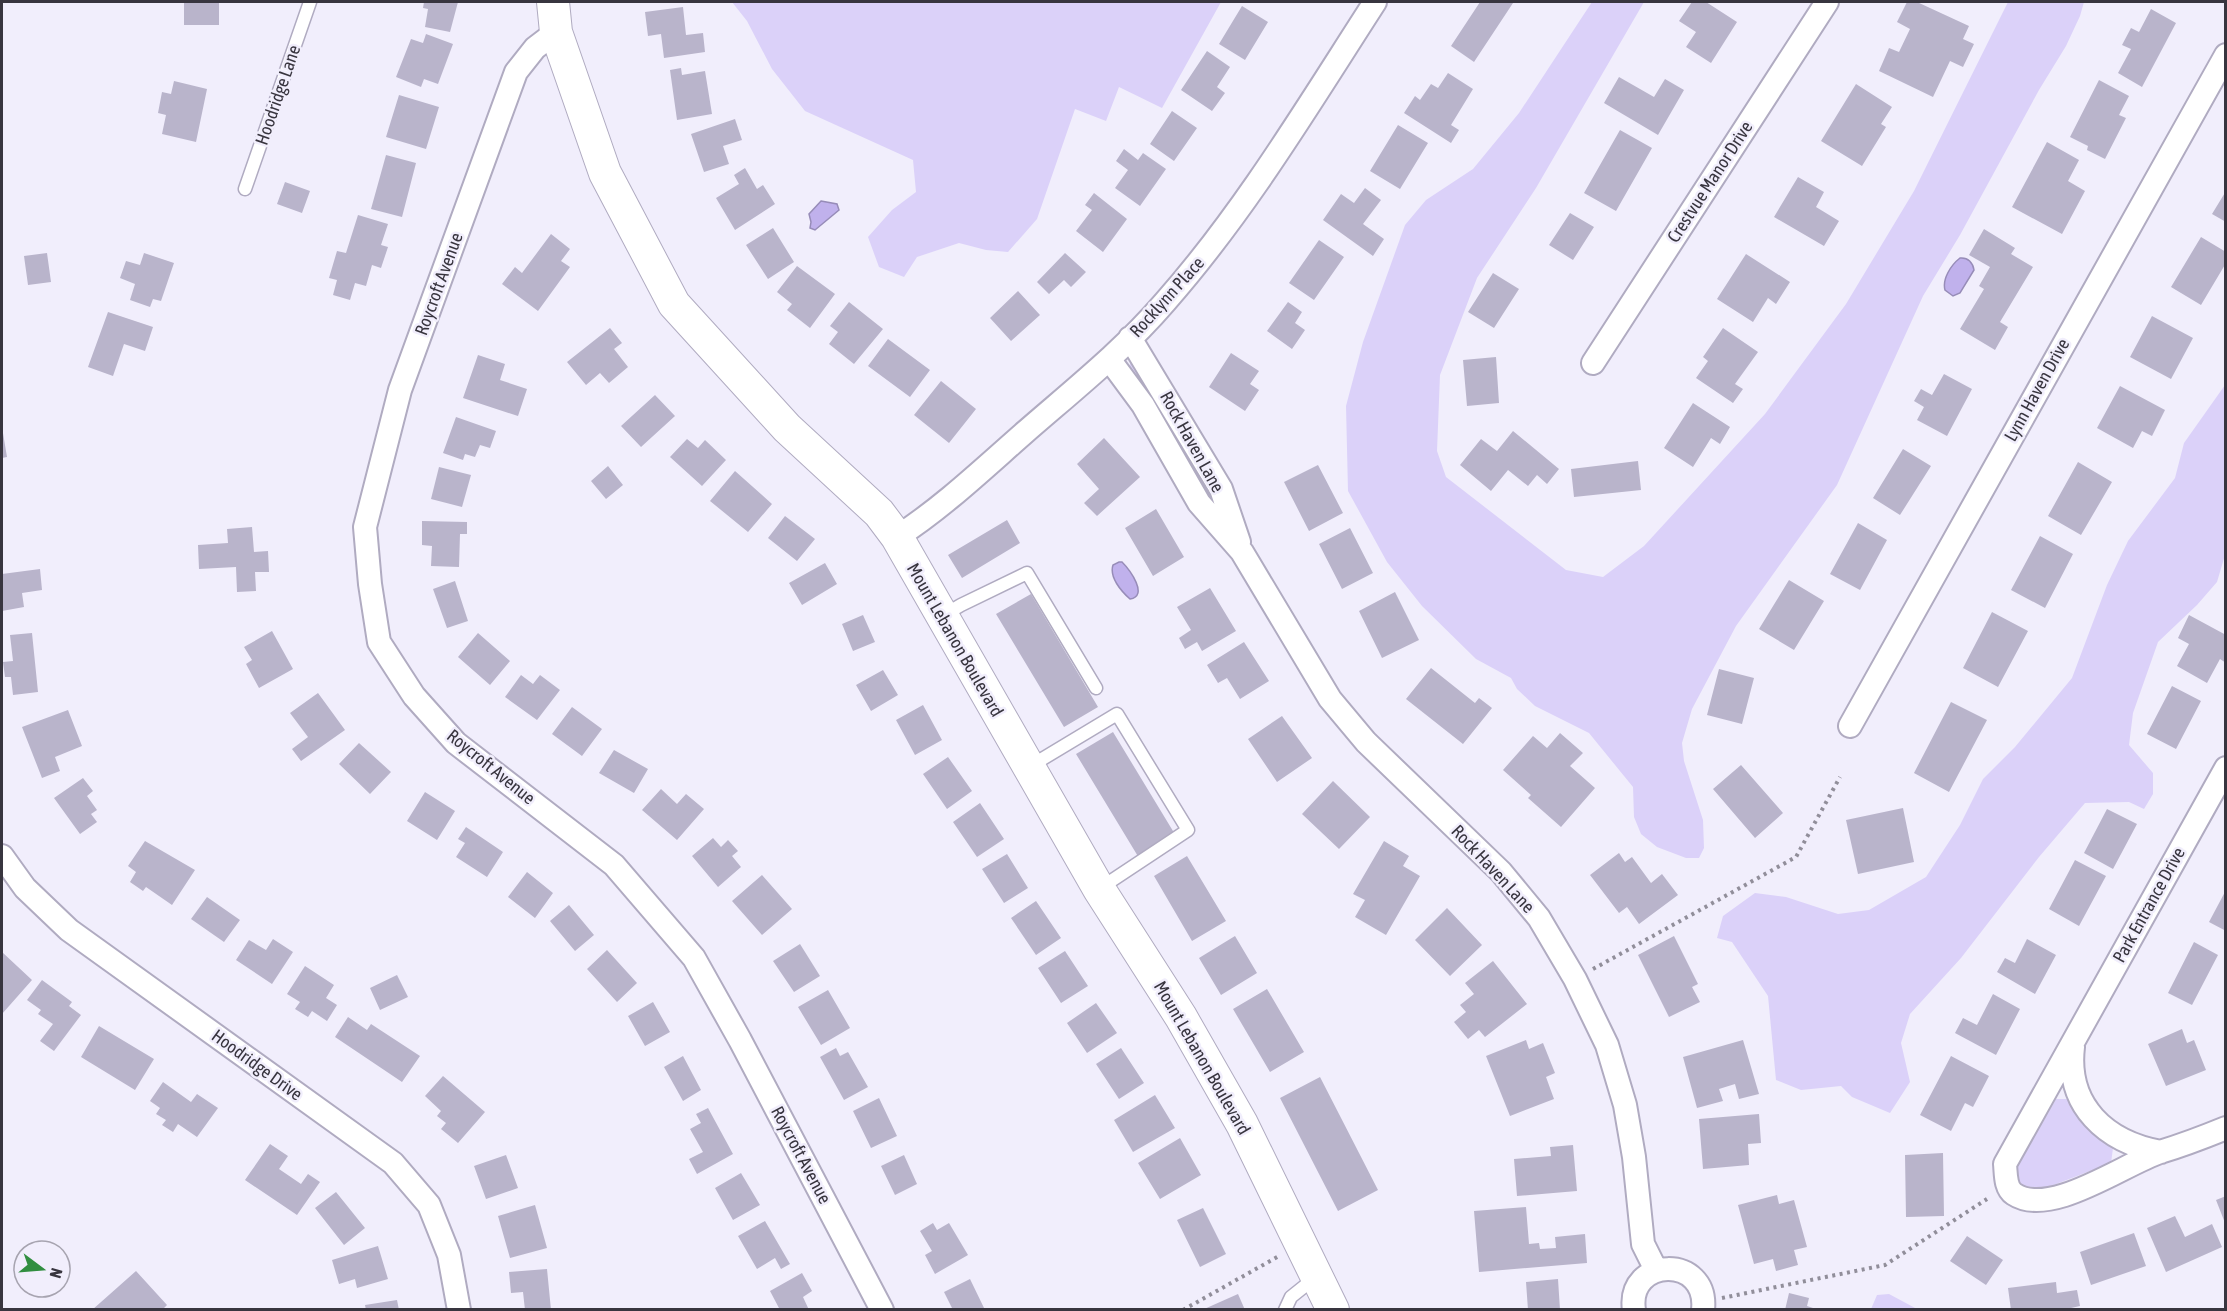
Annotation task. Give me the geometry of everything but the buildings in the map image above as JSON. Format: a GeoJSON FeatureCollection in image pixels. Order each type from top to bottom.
{"type":"FeatureCollection","features":[{"type":"Feature","properties":{"kind":"street","name":"Mount Lebanon Boulevard"},"geometry":{"type":"LineString","coordinates":[[553,2],[556,32],[604,173],[675,304],[786,428],[879,513],[897,537],[1099,889],[1181,1017],[1242,1124],[1333,1310]]}},
{"type":"Feature","properties":{"kind":"street","name":"Rocklynn Place"},"geometry":{"type":"LineString","coordinates":[[897,537],[930,515],[1109,359],[1171,296],[1244,203],[1375,2]]}},
{"type":"Feature","properties":{"kind":"street","name":"Crestvue Manor Drive"},"geometry":{"type":"LineString","coordinates":[[1593,363],[1827,2]]}},
{"type":"Feature","properties":{"kind":"street","name":"Roycroft Avenue"},"geometry":{"type":"LineString","coordinates":[[556,32],[536,48],[516,72],[400,390],[365,527],[370,584],[379,642],[414,696],[456,743],[614,865],[694,958],[741,1040],[882,1310]]}},
{"type":"Feature","properties":{"kind":"street","name":"Lynn Haven Drive"},"geometry":{"type":"LineString","coordinates":[[1850,726],[2226,55]]}},
{"type":"Feature","properties":{"kind":"street","name":"Rock Haven Lane"},"geometry":{"type":"LineString","coordinates":[[1130,338],[1221,489],[1242,552]]}},
{"type":"Feature","properties":{"kind":"street","name":"Rock Haven Lane"},"geometry":{"type":"LineString","coordinates":[[1109,359],[1143,405],[1199,503],[1242,552],[1330,699],[1366,742],[1501,872],[1539,918],[1575,979],[1607,1046],[1625,1105],[1634,1157],[1643,1244],[1656,1270]]}},
{"type":"Feature","properties":{"kind":"street"},"geometry":{"type":"LineString","coordinates":[[1175,460],[1197,448]]}},
{"type":"Feature","properties":{"kind":"street","name":"Park Entrance Drive"},"geometry":{"type":"LineString","coordinates":[[2161,1152],[2087,1187],[2062,1196],[2038,1200],[2024,1198],[2012,1193],[2007,1186],[2004,1164],[2226,768]]}},
{"type":"Feature","properties":{"kind":"street","name":"Hoodridge Drive"},"geometry":{"type":"LineString","coordinates":[[2,856],[25,888],[69,930],[393,1163],[429,1205],[449,1254],[459,1310]]}},
{"type":"Feature","properties":{"kind":"street","name":"Park Entrance Drive"},"geometry":{"type":"LineString","coordinates":[[2073,1042],[2070,1068],[2078,1094],[2091,1115],[2109,1133],[2126,1143],[2161,1152]]}},
{"type":"Feature","properties":{"kind":"street"},"geometry":{"type":"LineString","coordinates":[[2161,1152],[2181,1147],[2226,1128]]}},
{"type":"Feature","properties":{"kind":"street"},"geometry":{"type":"LineString","coordinates":[[1634,1310],[1635,1294],[1646,1275],[1667,1268],[1678,1269],[1688,1274],[1696,1281],[1712,1304]]}},
{"type":"Feature","properties":{"kind":"lane","name":"Hoodridge Lane"},"geometry":{"type":"LineString","coordinates":[[245,189],[310,2]]}},
{"type":"Feature","properties":{"kind":"lane"},"geometry":{"type":"LineString","coordinates":[[941,617],[1027,573],[1096,688]]}},
{"type":"Feature","properties":{"kind":"lane"},"geometry":{"type":"LineString","coordinates":[[1028,767],[1117,714],[1188,830],[1099,889]]}},
{"type":"Feature","properties":{"kind":"lane"},"geometry":{"type":"LineString","coordinates":[[1285,1310],[1291,1297],[1317,1276]]}},
{"type":"Feature","properties":{"kind":"path"},"geometry":{"type":"LineString","coordinates":[[1575,979],[1797,857],[1840,777]]}},
{"type":"Feature","properties":{"kind":"path"},"geometry":{"type":"LineString","coordinates":[[1712,1304],[1885,1265],[1987,1199]]}},
{"type":"Feature","properties":{"kind":"path"},"geometry":{"type":"LineString","coordinates":[[1183,1310],[1280,1255]]}},
{"type":"Feature","properties":{"kind":"shaded area"},"geometry":{"type":"Polygon","coordinates":[[[732,2],[1221,2],[1162,108],[1119,87],[1106,121],[1075,109],[1037,219],[1008,252],[986,250],[959,243],[917,257],[904,277],[879,267],[868,237],[892,210],[916,192],[913,160],[805,111],[772,69],[747,21],[732,2]]]}},
{"type":"Feature","properties":{"kind":"shaded area"},"geometry":{"type":"Polygon","coordinates":[[[1592,2],[1644,2],[1536,188],[1477,278],[1440,375],[1437,451],[1446,477],[1566,570],[1603,577],[1644,546],[1765,414],[1846,304],[1914,191],[2008,2],[2084,2],[2066,46],[2039,90],[1960,235],[1923,296],[1837,485],[1736,626],[1692,709],[1682,743],[1684,761],[1703,820],[1704,848],[1699,858],[1686,858],[1657,847],[1641,834],[1634,817],[1633,787],[1589,733],[1535,706],[1517,689],[1511,678],[1476,659],[1422,606],[1387,562],[1348,491],[1346,406],[1363,342],[1405,225],[1426,200],[1473,169],[1519,113],[1592,2]]]}},
{"type":"Feature","properties":{"kind":"shaded area"},"geometry":{"type":"Polygon","coordinates":[[[821,201],[837,204],[839,210],[815,230],[810,228],[809,214],[821,201]]]}},
{"type":"Feature","properties":{"kind":"shaded area"},"geometry":{"type":"Polygon","coordinates":[[[1960,258],[1970,261],[1974,270],[1960,293],[1953,296],[1945,290],[1944,286],[1953,264],[1960,258]]]}},
{"type":"Feature","properties":{"kind":"shaded area"},"geometry":{"type":"Polygon","coordinates":[[[1134,362],[1176,433],[1173,436],[1129,369],[1130,364],[1134,362]]]}},
{"type":"Feature","properties":{"kind":"shaded area"},"geometry":{"type":"Polygon","coordinates":[[[2225,385],[2225,555],[2217,582],[2197,605],[2158,642],[2133,713],[2129,745],[2153,773],[2153,794],[2144,809],[2129,802],[2085,803],[2039,857],[1961,958],[1910,1014],[1901,1043],[1910,1082],[1890,1113],[1852,1097],[1841,1086],[1801,1090],[1776,1080],[1768,996],[1732,942],[1717,938],[1723,916],[1755,893],[1786,897],[1838,914],[1869,910],[1926,877],[1960,825],[1983,779],[2015,747],[2072,678],[2107,585],[2128,541],[2175,478],[2184,443],[2225,385]]]}},
{"type":"Feature","properties":{"kind":"shaded area"},"geometry":{"type":"Polygon","coordinates":[[[1122,562],[1129,571],[1138,588],[1138,593],[1130,599],[1114,579],[1113,565],[1122,562]]]}},
{"type":"Feature","properties":{"kind":"shaded area"},"geometry":{"type":"Polygon","coordinates":[[[2056,1099],[2069,1099],[2088,1126],[2113,1148],[2111,1163],[2038,1191],[2025,1189],[2019,1182],[2017,1167],[2056,1099]]]}},
{"type":"Feature","properties":{"kind":"shaded area"},"geometry":{"type":"Polygon","coordinates":[[[1889,1294],[1917,1309],[1871,1309],[1877,1295],[1889,1294]]]}}]}
